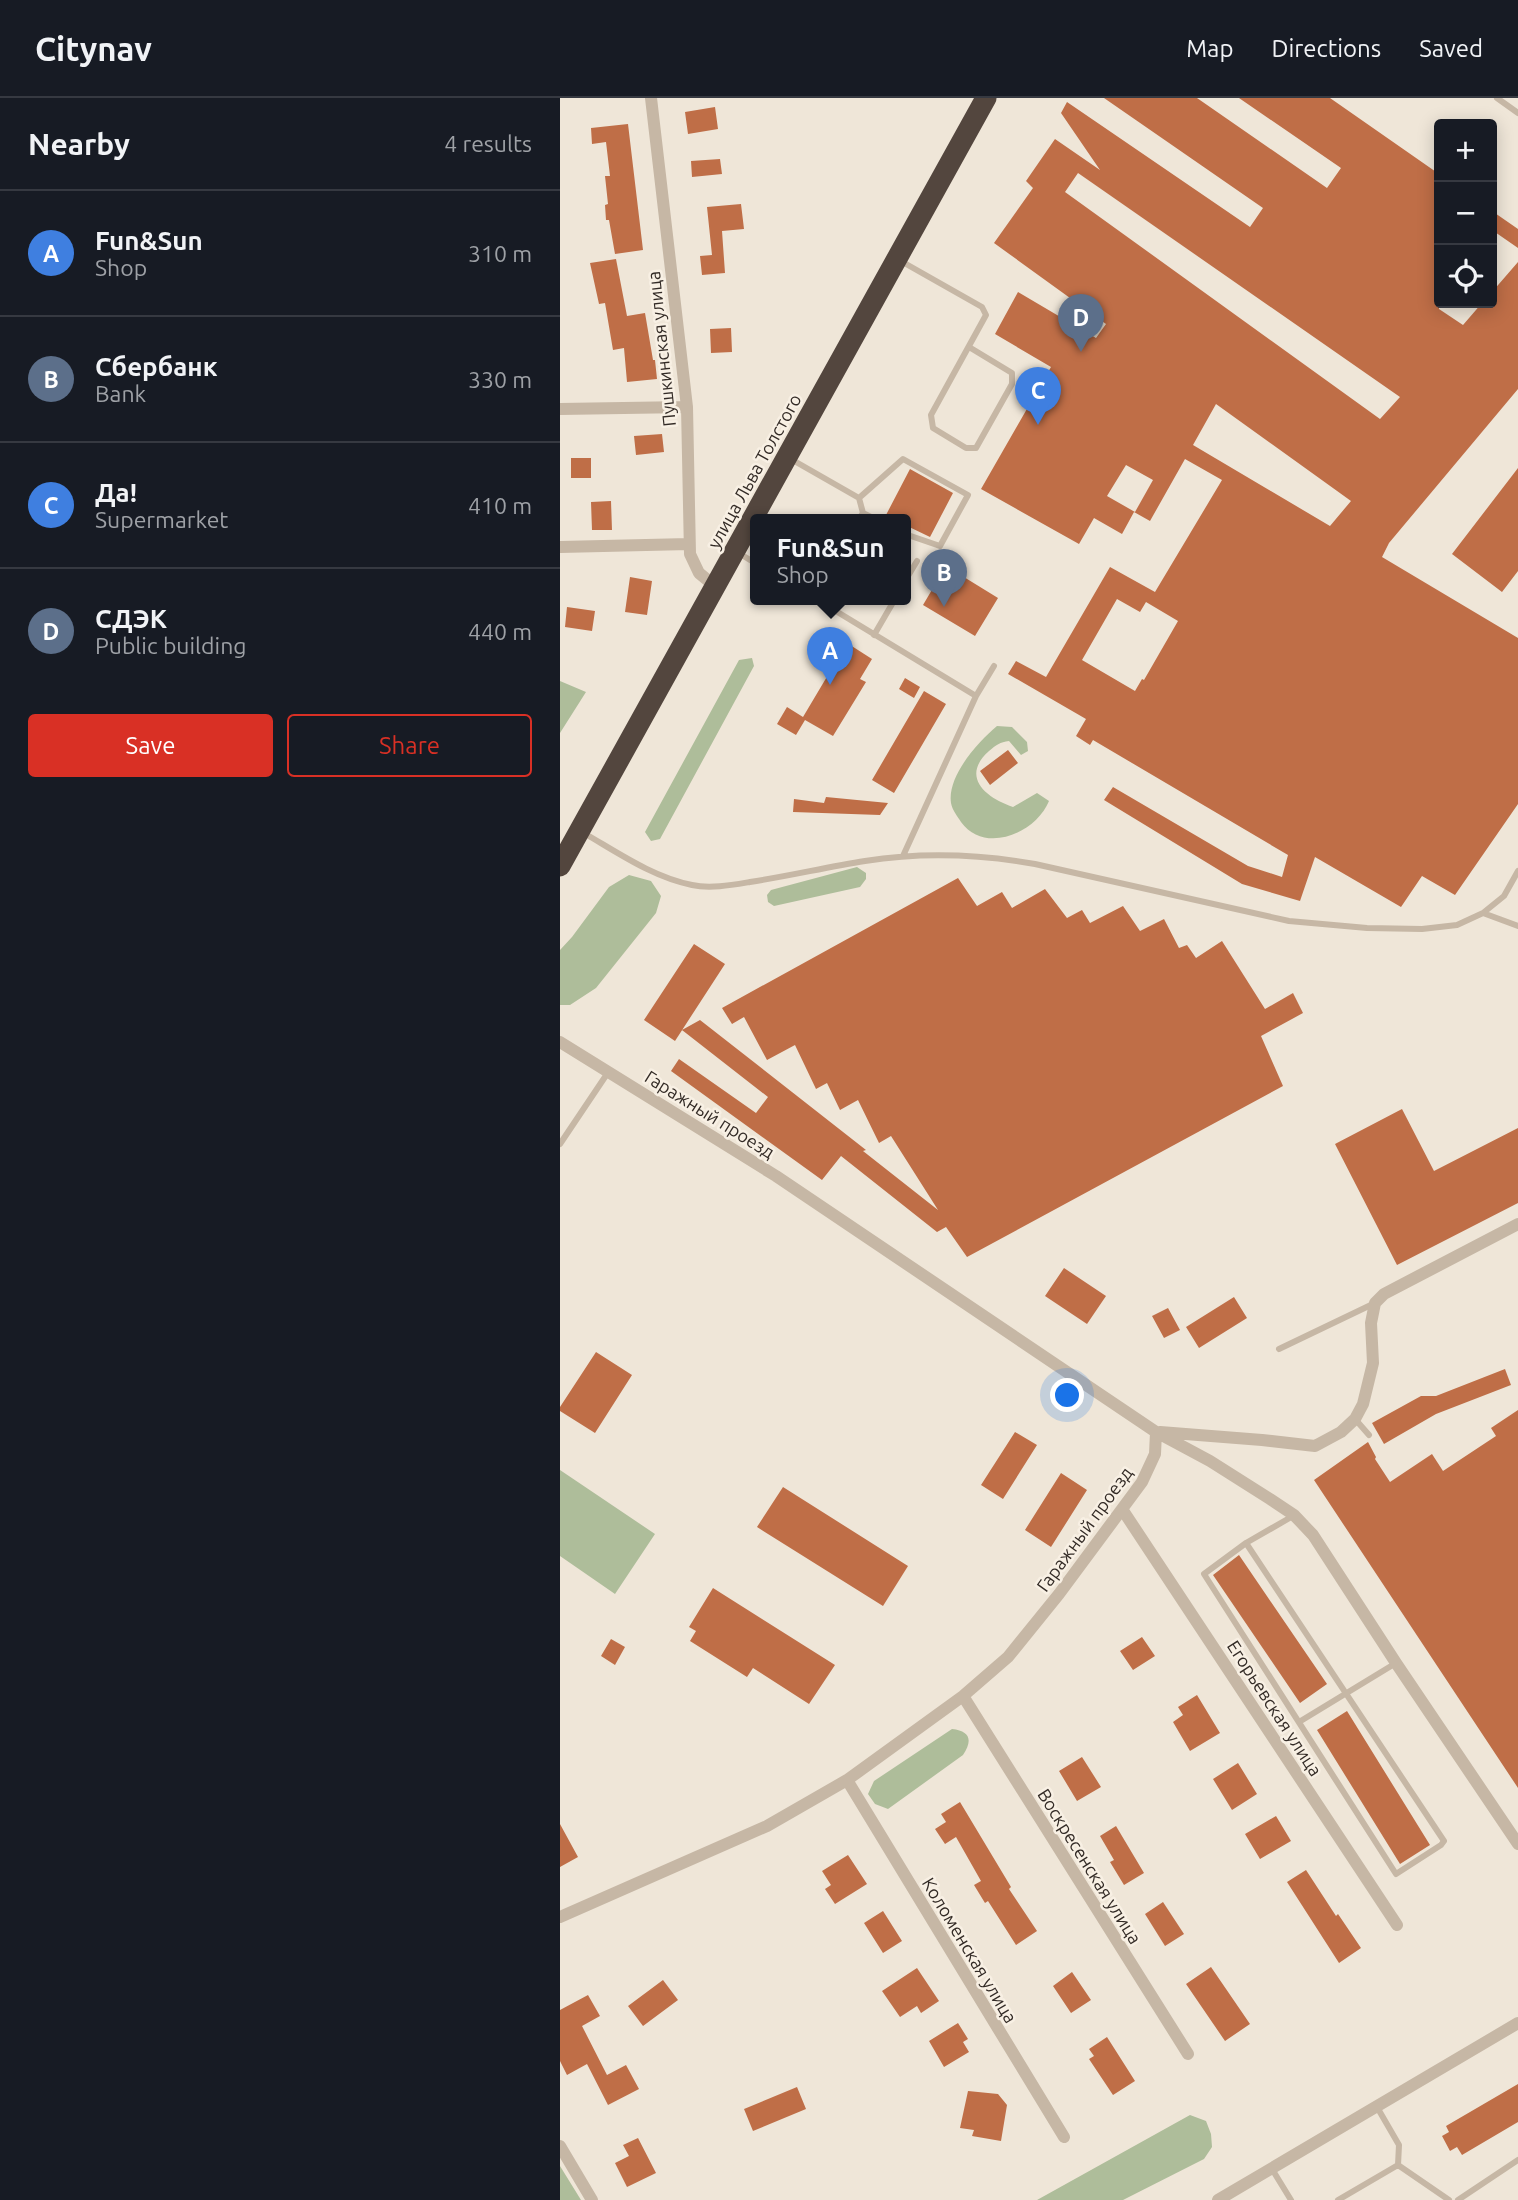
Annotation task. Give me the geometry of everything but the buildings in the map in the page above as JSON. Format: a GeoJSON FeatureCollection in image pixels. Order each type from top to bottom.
{"type":"FeatureCollection","features":[{"type":"Feature","properties":{"kind":"highway","name":"улица Льва Толстого"},"geometry":{"type":"LineString","coordinates":[[755,514],[986,98]]}},
{"type":"Feature","properties":{"kind":"highway","name":"улица Льва Толстого"},"geometry":{"type":"LineString","coordinates":[[560,866],[750,524]]}},
{"type":"Feature","properties":{"kind":"street","name":"Пушкинская улица"},"geometry":{"type":"LineString","coordinates":[[651,98],[687,407],[690,544],[693,563],[699,573],[716,587]]}},
{"type":"Feature","properties":{"kind":"street"},"geometry":{"type":"LineString","coordinates":[[560,409],[687,407]]}},
{"type":"Feature","properties":{"kind":"street"},"geometry":{"type":"LineString","coordinates":[[560,547],[690,544]]}},
{"type":"Feature","properties":{"kind":"street","name":"Гаражный проезд"},"geometry":{"type":"LineString","coordinates":[[560,1042],[776,1176],[1156,1432],[1155,1454],[1142,1482],[1059,1594],[1008,1657],[963,1696],[847,1780],[767,1826],[560,1917]]}},
{"type":"Feature","properties":{"kind":"street"},"geometry":{"type":"LineString","coordinates":[[1156,1432],[1315,1446],[1341,1432],[1355,1419],[1363,1404],[1373,1363],[1371,1323],[1375,1303],[1384,1294],[1518,1224]]}},
{"type":"Feature","properties":{"kind":"street"},"geometry":{"type":"LineString","coordinates":[[1156,1432],[1210,1461],[1294,1515],[1313,1535],[1518,1844]]}},
{"type":"Feature","properties":{"kind":"street","name":"Егорьевская улица"},"geometry":{"type":"LineString","coordinates":[[1122,1509],[1398,1925]]}},
{"type":"Feature","properties":{"kind":"street","name":"Воскресенская улица"},"geometry":{"type":"LineString","coordinates":[[963,1696],[1188,2054]]}},
{"type":"Feature","properties":{"kind":"street","name":"Коломенская улица"},"geometry":{"type":"LineString","coordinates":[[847,1780],[1064,2137]]}},
{"type":"Feature","properties":{"kind":"street"},"geometry":{"type":"LineString","coordinates":[[1218,2200],[1518,2023]]}},
{"type":"Feature","properties":{"kind":"street"},"geometry":{"type":"LineString","coordinates":[[560,2147],[592,2200]]}},
{"type":"Feature","properties":{"kind":"lane"},"geometry":{"type":"LineString","coordinates":[[1497,98],[1518,113]]}},
{"type":"Feature","properties":{"kind":"lane"},"geometry":{"type":"LineString","coordinates":[[897,259],[982,307],[986,315],[931,415],[933,428],[966,448],[976,448],[1013,384],[1012,373],[969,347]]}},
{"type":"Feature","properties":{"kind":"lane"},"geometry":{"type":"LineString","coordinates":[[787,457],[859,498]]}},
{"type":"Feature","properties":{"kind":"lane"},"geometry":{"type":"LineString","coordinates":[[859,498],[903,459],[968,495],[940,546],[911,536]]}},
{"type":"Feature","properties":{"kind":"lane"},"geometry":{"type":"LineString","coordinates":[[859,498],[861,514]]}},
{"type":"Feature","properties":{"kind":"lane"},"geometry":{"type":"LineString","coordinates":[[735,551],[750,560]]}},
{"type":"Feature","properties":{"kind":"lane"},"geometry":{"type":"LineString","coordinates":[[911,571],[917,561]]}},
{"type":"Feature","properties":{"kind":"lane"},"geometry":{"type":"LineString","coordinates":[[826,605],[976,696]]}},
{"type":"Feature","properties":{"kind":"lane"},"geometry":{"type":"LineString","coordinates":[[874,635],[892,605]]}},
{"type":"Feature","properties":{"kind":"lane"},"geometry":{"type":"LineString","coordinates":[[903,856],[976,696],[995,666]]}},
{"type":"Feature","properties":{"kind":"lane"},"geometry":{"type":"LineString","coordinates":[[580,831],[641,866],[694,886],[727,886],[903,856],[994,857],[1035,863],[1289,921],[1367,928],[1423,929],[1457,925],[1483,913],[1504,897],[1518,871]]}},
{"type":"Feature","properties":{"kind":"lane"},"geometry":{"type":"LineString","coordinates":[[1483,913],[1518,926]]}},
{"type":"Feature","properties":{"kind":"lane"},"geometry":{"type":"LineString","coordinates":[[560,1144],[609,1070]]}},
{"type":"Feature","properties":{"kind":"lane"},"geometry":{"type":"LineString","coordinates":[[1279,1349],[1375,1303]]}},
{"type":"Feature","properties":{"kind":"lane"},"geometry":{"type":"LineString","coordinates":[[1355,1419],[1369,1435]]}},
{"type":"Feature","properties":{"kind":"lane"},"geometry":{"type":"LineString","coordinates":[[1246,1543],[1444,1841],[1396,1874],[1204,1574],[1246,1543],[1294,1515]]}},
{"type":"Feature","properties":{"kind":"lane"},"geometry":{"type":"LineString","coordinates":[[1298,1722],[1396,1663]]}},
{"type":"Feature","properties":{"kind":"lane"},"geometry":{"type":"LineString","coordinates":[[1377,2107],[1399,2145],[1398,2165]]}},
{"type":"Feature","properties":{"kind":"lane"},"geometry":{"type":"LineString","coordinates":[[1458,2200],[1518,2160]]}},
{"type":"Feature","properties":{"kind":"lane"},"geometry":{"type":"LineString","coordinates":[[1338,2200],[1398,2165]]}},
{"type":"Feature","properties":{"kind":"lane"},"geometry":{"type":"LineString","coordinates":[[1398,2165],[1448,2200]]}},
{"type":"Feature","properties":{"kind":"lane"},"geometry":{"type":"LineString","coordinates":[[1272,2169],[1291,2200]]}},
{"type":"Feature","properties":{"kind":"green space"},"geometry":{"type":"Polygon","coordinates":[[[752,658],[754,666],[660,839],[651,841],[645,832],[739,660],[752,658]]]}},
{"type":"Feature","properties":{"kind":"green space"},"geometry":{"type":"Polygon","coordinates":[[[560,681],[586,692],[560,733],[560,681]]]}},
{"type":"Feature","properties":{"kind":"green space"},"geometry":{"type":"Polygon","coordinates":[[[997,726],[1012,727],[1027,742],[1028,751],[1021,755],[1009,741],[994,747],[977,769],[980,785],[994,798],[1013,807],[1037,793],[1049,801],[1033,822],[1022,830],[996,838],[971,832],[961,822],[952,806],[951,793],[965,760],[997,726]]]}},
{"type":"Feature","properties":{"kind":"green space"},"geometry":{"type":"Polygon","coordinates":[[[857,867],[866,873],[866,879],[860,887],[774,906],[768,902],[767,895],[771,890],[857,867]]]}},
{"type":"Feature","properties":{"kind":"green space"},"geometry":{"type":"Polygon","coordinates":[[[629,875],[651,881],[661,896],[656,913],[596,988],[570,1005],[560,1005],[560,950],[609,887],[629,875]]]}},
{"type":"Feature","properties":{"kind":"green space"},"geometry":{"type":"Polygon","coordinates":[[[560,1470],[655,1534],[615,1594],[560,1556],[560,1470]]]}},
{"type":"Feature","properties":{"kind":"green space"},"geometry":{"type":"Polygon","coordinates":[[[952,1729],[963,1732],[968,1737],[968,1745],[963,1755],[888,1809],[875,1804],[868,1794],[874,1781],[952,1729]]]}},
{"type":"Feature","properties":{"kind":"green space"},"geometry":{"type":"Polygon","coordinates":[[[1190,2115],[1206,2121],[1211,2134],[1212,2147],[1204,2159],[1123,2200],[1037,2200],[1190,2115]]]}},
{"type":"Feature","properties":{"kind":"green space"},"geometry":{"type":"Polygon","coordinates":[[[560,2166],[581,2200],[560,2200],[560,2166]]]}},
{"type":"Feature","properties":{"kind":"place","name":"СДЭК"},"geometry":{"type":"Point","coordinates":[1081,352]}},
{"type":"Feature","properties":{"kind":"place","name":"Да!"},"geometry":{"type":"Point","coordinates":[1038,425]}},
{"type":"Feature","properties":{"kind":"place","name":"Сбербанк"},"geometry":{"type":"Point","coordinates":[944,607]}},
{"type":"Feature","properties":{"kind":"place","name":"Fun&Sun"},"geometry":{"type":"Point","coordinates":[830,685]}}]}
